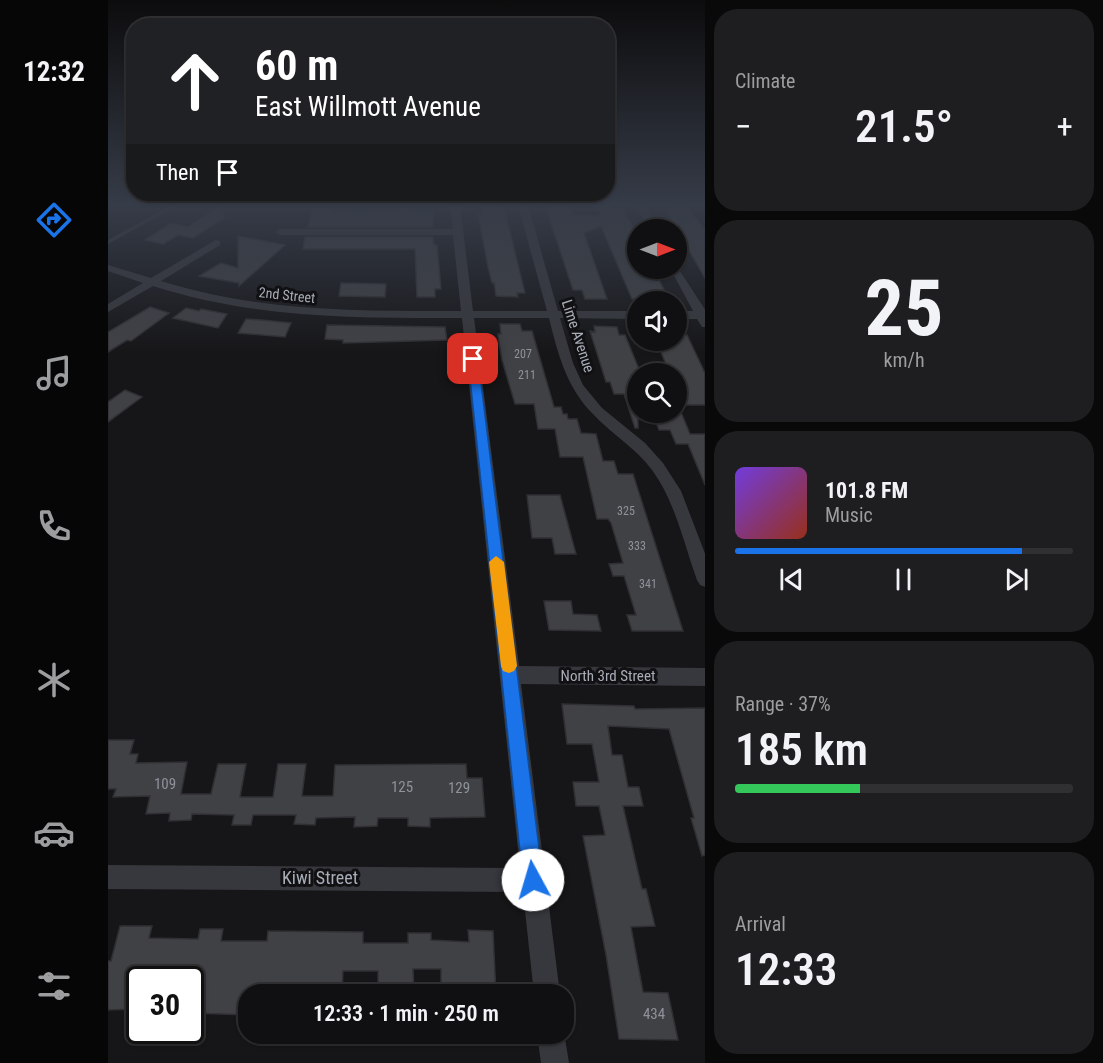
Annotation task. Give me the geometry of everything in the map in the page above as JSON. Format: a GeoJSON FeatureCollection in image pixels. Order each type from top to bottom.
{"type":"FeatureCollection","features":[{"type":"Feature","properties":{"kind":"street"},"geometry":{"type":"LineString","coordinates":[[108,309],[197,255]]}},
{"type":"Feature","properties":{"kind":"street"},"geometry":{"type":"LineString","coordinates":[[461,255],[546,984]]}},
{"type":"Feature","properties":{"kind":"street","name":"Lime Avenue"},"geometry":{"type":"LineString","coordinates":[[537,255],[567,363],[578,386],[597,411],[640,446],[658,467],[673,490],[705,580]]}},
{"type":"Feature","properties":{"kind":"street","name":"2nd Street"},"geometry":{"type":"LineString","coordinates":[[108,268],[221,301],[283,310],[331,314],[627,315]]}},
{"type":"Feature","properties":{"kind":"street"},"geometry":{"type":"LineString","coordinates":[[681,279],[704,318]]}},
{"type":"Feature","properties":{"kind":"street"},"geometry":{"type":"LineString","coordinates":[[687,316],[704,318]]}},
{"type":"Feature","properties":{"kind":"street","name":"North 3rd Street"},"geometry":{"type":"LineString","coordinates":[[510,675],[705,677]]}},
{"type":"Feature","properties":{"kind":"street","name":"Kiwi Street"},"geometry":{"type":"LineString","coordinates":[[108,877],[533,880]]}},
{"type":"Feature","properties":{"kind":"street"},"geometry":{"type":"LineString","coordinates":[[552,1044],[555,1063]]}},
{"type":"Feature","properties":{"kind":"building"},"geometry":{"type":"Polygon","coordinates":[[[238,255],[274,255],[239,286],[239,283],[199,276],[221,263],[238,268],[238,255]]]}},
{"type":"Feature","properties":{"kind":"building"},"geometry":{"type":"Polygon","coordinates":[[[415,255],[438,255],[441,289],[435,289],[435,297],[417,297],[415,255]]]}},
{"type":"Feature","properties":{"kind":"building"},"geometry":{"type":"Polygon","coordinates":[[[486,255],[516,255],[525,293],[517,293],[518,297],[496,296],[486,255]]]}},
{"type":"Feature","properties":{"kind":"building"},"geometry":{"type":"Polygon","coordinates":[[[561,255],[592,255],[607,299],[585,299],[582,290],[573,290],[561,255]]]}},
{"type":"Feature","properties":{"kind":"building"},"geometry":{"type":"Polygon","coordinates":[[[613,255],[627,255],[627,279],[659,279],[665,291],[629,291],[613,255]]]}},
{"type":"Feature","properties":{"kind":"building"},"geometry":{"type":"Polygon","coordinates":[[[691,255],[705,255],[705,278],[691,255]]]}},
{"type":"Feature","properties":{"kind":"building"},"geometry":{"type":"Polygon","coordinates":[[[341,283],[386,284],[385,297],[339,296],[341,283]]]}},
{"type":"Feature","properties":{"kind":"building"},"geometry":{"type":"Polygon","coordinates":[[[150,307],[169,313],[131,341],[127,340],[108,352],[108,332],[150,307]]]}},
{"type":"Feature","properties":{"kind":"building"},"geometry":{"type":"Polygon","coordinates":[[[186,308],[227,314],[218,328],[173,318],[186,308]]]}},
{"type":"Feature","properties":{"kind":"building"},"geometry":{"type":"Polygon","coordinates":[[[246,319],[291,323],[285,337],[238,333],[246,319]]]}},
{"type":"Feature","properties":{"kind":"building"},"geometry":{"type":"Polygon","coordinates":[[[500,324],[520,324],[522,331],[532,331],[554,407],[561,407],[568,419],[577,419],[581,433],[596,434],[603,461],[614,461],[618,474],[633,474],[683,631],[632,631],[627,615],[636,615],[624,576],[613,576],[609,564],[623,563],[611,523],[608,519],[597,519],[583,457],[560,457],[555,429],[538,429],[534,404],[515,404],[502,360],[498,334],[501,334],[500,324]]]}},
{"type":"Feature","properties":{"kind":"building"},"geometry":{"type":"Polygon","coordinates":[[[327,325],[445,327],[447,340],[343,343],[343,340],[325,339],[327,325]]]}},
{"type":"Feature","properties":{"kind":"building"},"geometry":{"type":"Polygon","coordinates":[[[594,326],[617,327],[619,335],[625,335],[627,351],[632,351],[636,363],[627,363],[627,403],[624,394],[614,394],[610,382],[606,382],[590,331],[595,332],[594,326]]]}},
{"type":"Feature","properties":{"kind":"building"},"geometry":{"type":"Polygon","coordinates":[[[687,335],[705,373],[705,405],[687,405],[687,363],[665,363],[661,351],[687,351],[687,335]]]}},
{"type":"Feature","properties":{"kind":"building"},"geometry":{"type":"Polygon","coordinates":[[[125,390],[142,397],[108,422],[108,402],[125,390]]]}},
{"type":"Feature","properties":{"kind":"building"},"geometry":{"type":"Polygon","coordinates":[[[656,423],[686,423],[690,434],[705,434],[705,485],[688,444],[676,444],[670,430],[659,430],[656,423]]]}},
{"type":"Feature","properties":{"kind":"building"},"geometry":{"type":"Polygon","coordinates":[[[527,495],[560,495],[576,554],[555,554],[552,538],[532,538],[527,495]]]}},
{"type":"Feature","properties":{"kind":"building"},"geometry":{"type":"Polygon","coordinates":[[[544,601],[571,601],[573,614],[597,615],[601,631],[549,630],[544,601]]]}},
{"type":"Feature","properties":{"kind":"building"},"geometry":{"type":"Polygon","coordinates":[[[562,704],[634,706],[635,709],[705,708],[705,855],[702,856],[691,818],[694,818],[669,729],[608,726],[612,755],[622,755],[628,787],[639,787],[643,806],[623,806],[642,889],[646,889],[655,926],[631,927],[643,992],[668,993],[678,1040],[619,1039],[606,955],[583,836],[605,835],[599,806],[576,806],[573,782],[599,782],[592,744],[567,744],[562,704]]]}},
{"type":"Feature","properties":{"kind":"building"},"geometry":{"type":"Polygon","coordinates":[[[108,740],[134,740],[130,754],[138,754],[136,763],[187,762],[181,794],[211,794],[218,764],[246,764],[240,797],[273,797],[278,764],[306,764],[302,796],[333,796],[335,765],[466,764],[467,778],[482,778],[485,817],[430,818],[430,827],[408,826],[408,818],[378,818],[377,826],[354,827],[355,817],[316,818],[315,825],[294,824],[296,815],[253,815],[251,825],[232,825],[234,815],[192,814],[191,820],[169,821],[170,813],[146,814],[150,796],[113,797],[116,789],[108,789],[108,740]]]}},
{"type":"Feature","properties":{"kind":"building"},"geometry":{"type":"Polygon","coordinates":[[[120,926],[152,926],[149,938],[198,939],[200,929],[223,929],[221,941],[267,941],[268,931],[363,932],[363,943],[408,943],[408,933],[431,933],[431,940],[469,942],[468,930],[493,931],[496,984],[441,984],[441,969],[413,969],[414,984],[378,984],[378,971],[343,971],[342,984],[238,984],[238,1015],[204,1013],[204,966],[126,966],[126,1009],[108,1010],[108,961],[111,961],[120,926]]]}},
{"type":"Feature","properties":{"kind":"slow traffic"},"geometry":{"type":"LineString","coordinates":[[496,562],[509,666]]}},
{"type":"Feature","properties":{"kind":"route"},"geometry":{"type":"LineString","coordinates":[[473,359],[533,880]]}}]}
